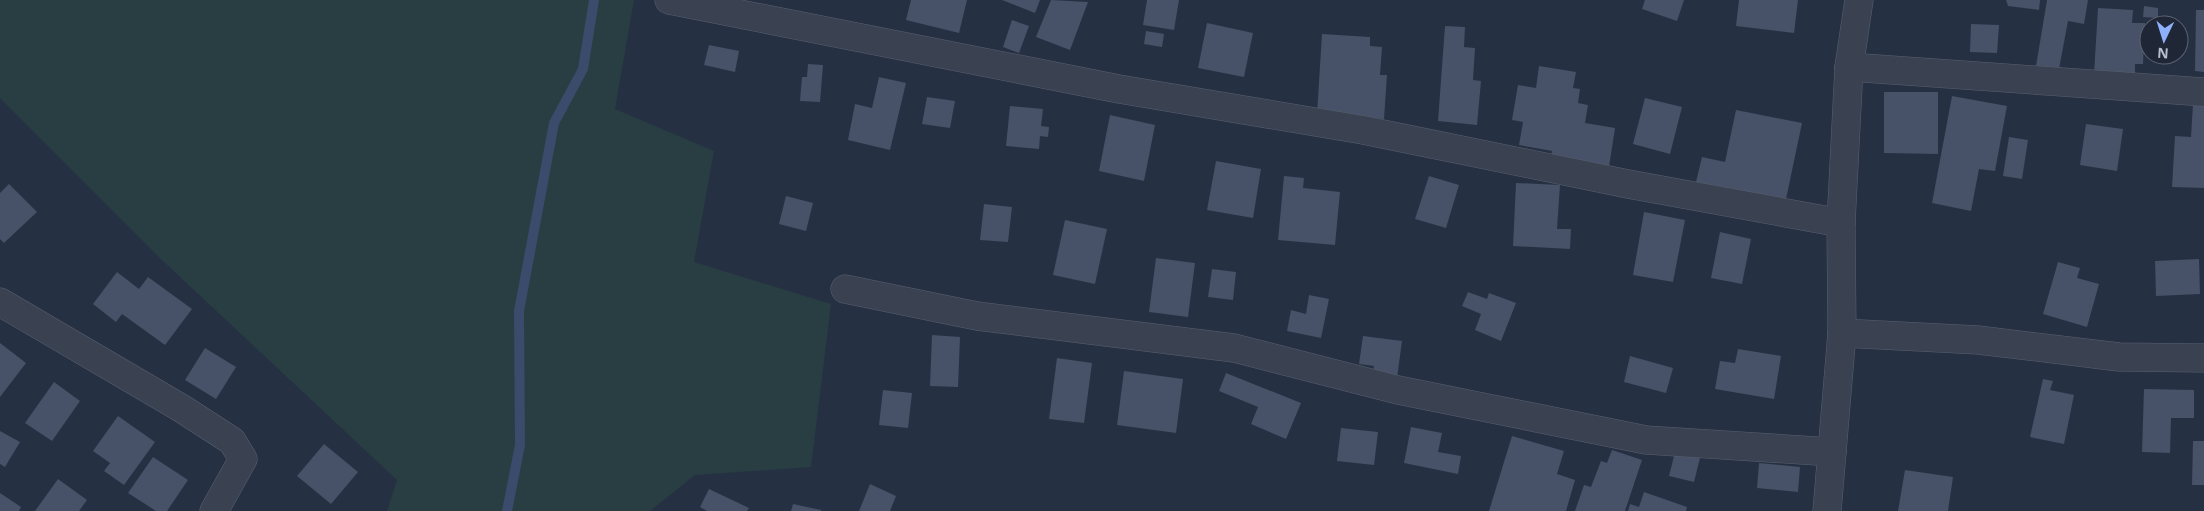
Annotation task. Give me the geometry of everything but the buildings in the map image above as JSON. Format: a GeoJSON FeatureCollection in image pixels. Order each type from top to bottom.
{"type":"FeatureCollection","features":[{"type":"Feature","properties":{"kind":"street"},"geometry":{"type":"LineString","coordinates":[[669,0],[1119,89],[1363,130],[1628,184],[1841,223]]}},
{"type":"Feature","properties":{"kind":"street"},"geometry":{"type":"LineString","coordinates":[[1827,511],[1842,333],[1841,223],[1849,67],[1859,0]]}},
{"type":"Feature","properties":{"kind":"street"},"geometry":{"type":"LineString","coordinates":[[1849,67],[2204,92]]}},
{"type":"Feature","properties":{"kind":"street"},"geometry":{"type":"LineString","coordinates":[[845,289],[978,316],[1234,348],[1398,390],[1646,440],[1832,452]]}},
{"type":"Feature","properties":{"kind":"street"},"geometry":{"type":"LineString","coordinates":[[0,302],[232,441],[243,459],[214,511]]}},
{"type":"Feature","properties":{"kind":"street"},"geometry":{"type":"LineString","coordinates":[[1842,333],[1978,340],[2119,357],[2204,358]]}},
{"type":"Feature","properties":{"kind":"green space"},"geometry":{"type":"Polygon","coordinates":[[[0,0],[634,0],[615,109],[714,151],[694,262],[831,304],[811,467],[695,475],[650,511],[387,511],[397,480],[164,262],[0,98],[0,0]]]}},
{"type":"Feature","properties":{"kind":"waterway"},"geometry":{"type":"LineString","coordinates":[[507,511],[520,445],[519,311],[554,123],[583,69],[594,0]]}}]}
